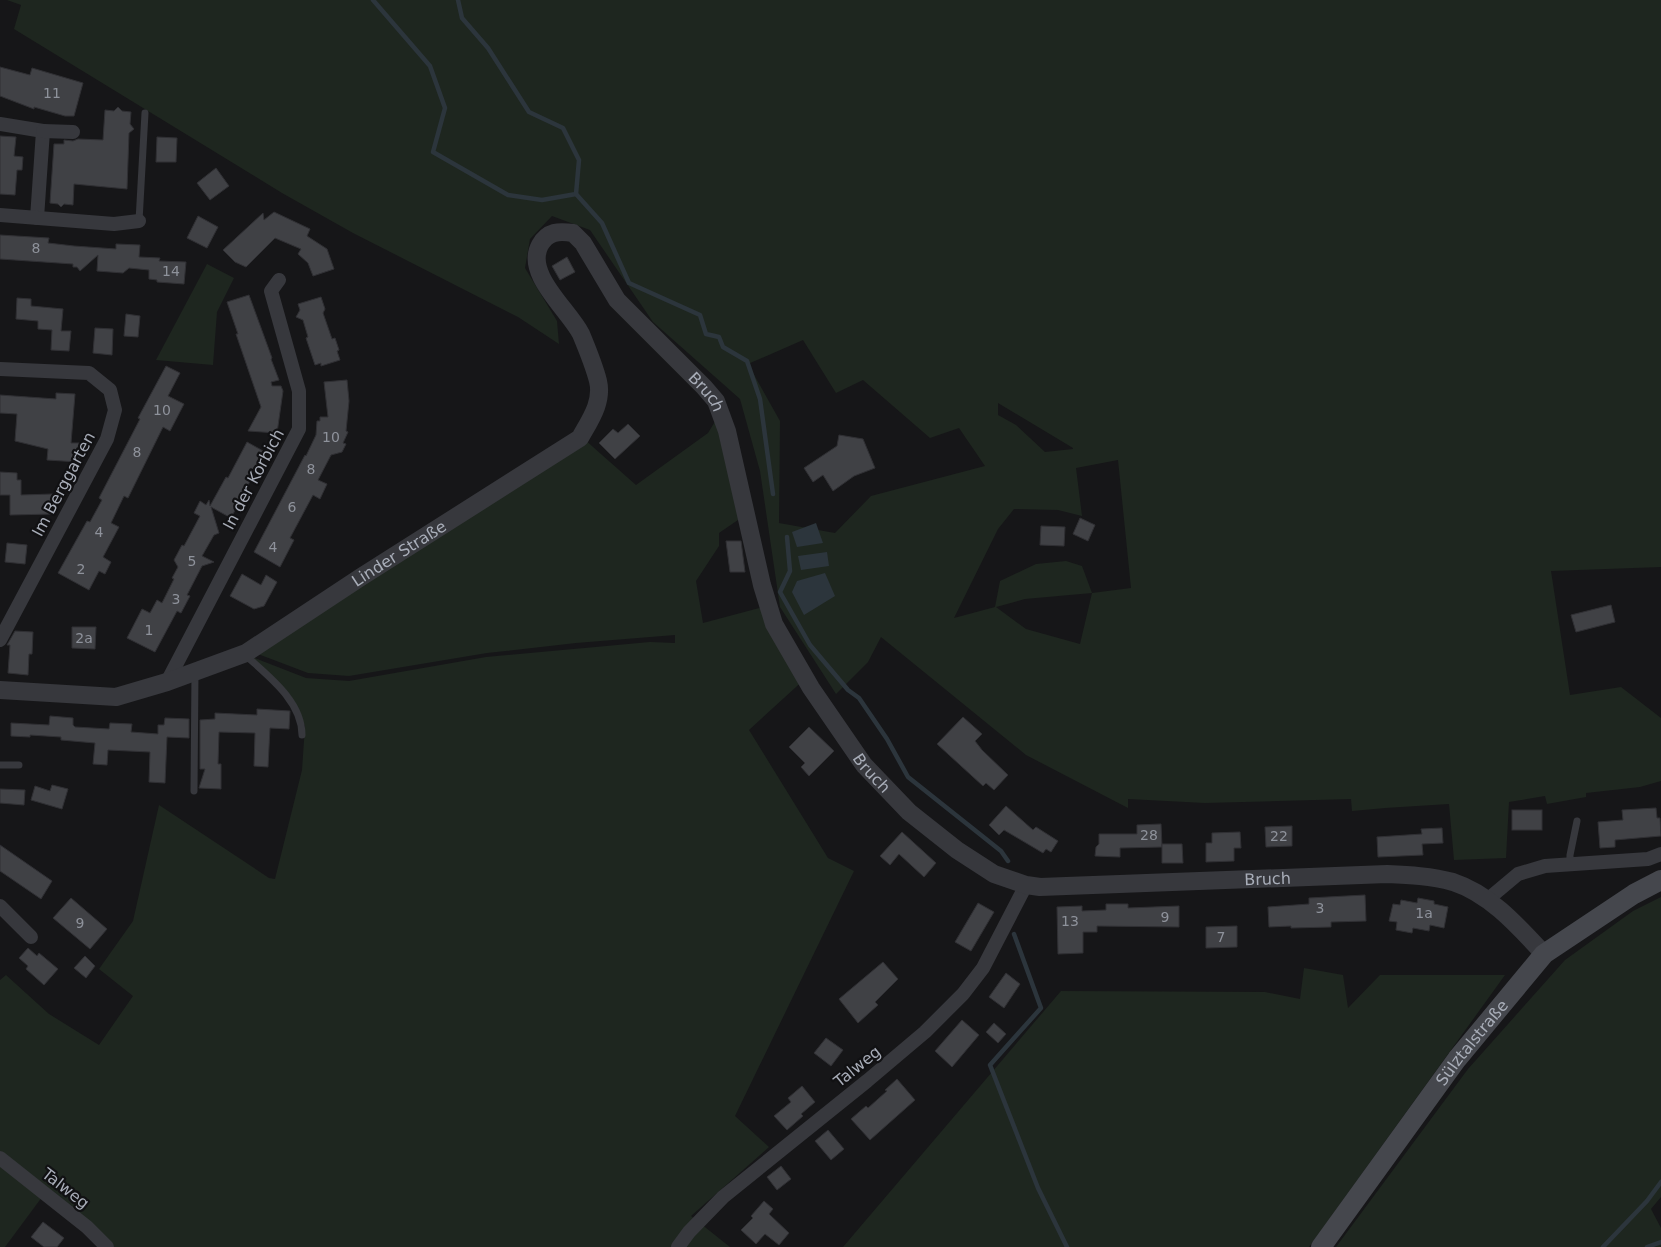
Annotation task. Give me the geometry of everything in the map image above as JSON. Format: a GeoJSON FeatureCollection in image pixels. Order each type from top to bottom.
{"type":"FeatureCollection","features":[{"type":"Feature","properties":{"kind":"main road","name":"Sülztalstraße"},"geometry":{"type":"LineString","coordinates":[[1321,1247],[1457,1059],[1544,954],[1634,894],[1661,880]]}},
{"type":"Feature","properties":{"kind":"street"},"geometry":{"type":"LineString","coordinates":[[0,124],[43,131],[73,132]]}},
{"type":"Feature","properties":{"kind":"street"},"geometry":{"type":"LineString","coordinates":[[38,218],[43,131]]}},
{"type":"Feature","properties":{"kind":"street"},"geometry":{"type":"LineString","coordinates":[[0,216],[114,224],[138,221]]}},
{"type":"Feature","properties":{"kind":"street","name":"Bruch"},"geometry":{"type":"LineString","coordinates":[[544,238],[557,231],[573,233],[583,243],[616,300],[716,401],[726,431],[762,585],[774,624],[811,688],[864,765],[909,812],[957,850],[994,874],[1026,885],[1040,887],[1397,874],[1416,875],[1453,882],[1487,900],[1516,924],[1544,954]]}},
{"type":"Feature","properties":{"kind":"street","name":"Linder Straße"},"geometry":{"type":"LineString","coordinates":[[0,690],[116,697],[196,672],[244,653],[580,438],[596,409],[598,382],[580,334],[545,284],[537,265],[538,248],[544,238]]}},
{"type":"Feature","properties":{"kind":"street","name":"In der Korbich"},"geometry":{"type":"LineString","coordinates":[[166,682],[299,429],[300,391],[271,291],[279,280]]}},
{"type":"Feature","properties":{"kind":"street","name":"Im Berggarten"},"geometry":{"type":"LineString","coordinates":[[0,369],[89,373],[110,390],[116,410],[107,439],[0,640]]}},
{"type":"Feature","properties":{"kind":"street"},"geometry":{"type":"LineString","coordinates":[[1487,900],[1518,874],[1545,866],[1648,859],[1661,854]]}},
{"type":"Feature","properties":{"kind":"street","name":"Talweg"},"geometry":{"type":"LineString","coordinates":[[678,1247],[689,1232],[723,1197],[925,1032],[963,994],[983,968],[1026,885]]}},
{"type":"Feature","properties":{"kind":"street"},"geometry":{"type":"LineString","coordinates":[[0,906],[31,937]]}},
{"type":"Feature","properties":{"kind":"street","name":"Talweg"},"geometry":{"type":"LineString","coordinates":[[0,1158],[86,1226],[107,1247]]}},
{"type":"Feature","properties":{"kind":"lane"},"geometry":{"type":"LineString","coordinates":[[138,221],[145,112]]}},
{"type":"Feature","properties":{"kind":"lane"},"geometry":{"type":"LineString","coordinates":[[244,653],[289,697],[302,725],[302,735]]}},
{"type":"Feature","properties":{"kind":"lane"},"geometry":{"type":"LineString","coordinates":[[194,791],[196,672]]}},
{"type":"Feature","properties":{"kind":"lane"},"geometry":{"type":"LineString","coordinates":[[0,765],[19,765]]}},
{"type":"Feature","properties":{"kind":"lane"},"geometry":{"type":"LineString","coordinates":[[1570,865],[1570,854],[1578,821]]}},
{"type":"Feature","properties":{"kind":"shaded area"},"geometry":{"type":"Polygon","coordinates":[[[7,0],[1661,0],[1661,567],[1551,571],[1570,695],[1621,687],[1661,718],[1661,781],[1640,787],[1586,793],[1586,797],[1547,804],[1545,796],[1509,802],[1506,858],[1454,860],[1449,804],[1352,811],[1351,799],[1205,803],[1128,799],[1128,808],[1026,755],[881,637],[868,662],[836,694],[780,607],[760,471],[740,399],[653,322],[590,230],[552,216],[530,239],[525,268],[557,321],[559,344],[518,317],[353,233],[282,193],[14,29],[21,5],[7,0]],[[803,340],[748,364],[780,421],[779,523],[835,533],[871,496],[985,466],[959,428],[930,438],[863,380],[836,393],[803,340]],[[998,403],[998,415],[1016,425],[1045,452],[1073,449],[998,403]],[[1118,460],[1076,468],[1082,516],[1058,510],[1014,509],[998,529],[954,618],[995,607],[1000,581],[1036,564],[1066,561],[1082,566],[1092,593],[1131,588],[1118,460]],[[1092,593],[1025,599],[996,607],[1026,629],[1080,644],[1092,593]]]}},
{"type":"Feature","properties":{"kind":"shaded area"},"geometry":{"type":"Polygon","coordinates":[[[207,264],[234,278],[217,312],[213,365],[156,360],[207,264]]]}},
{"type":"Feature","properties":{"kind":"shaded area"},"geometry":{"type":"Polygon","coordinates":[[[722,410],[751,511],[719,533],[719,546],[696,581],[703,623],[771,605],[807,677],[749,730],[828,858],[854,871],[735,1116],[769,1147],[691,1216],[730,1247],[114,1247],[74,1209],[0,1151],[0,980],[6,975],[49,1014],[99,1045],[133,996],[99,969],[133,921],[159,805],[269,878],[275,879],[302,770],[305,726],[291,696],[252,657],[306,678],[349,681],[486,657],[650,642],[675,643],[675,635],[487,653],[349,676],[308,673],[253,652],[584,439],[636,485],[708,433],[722,410]]]}},
{"type":"Feature","properties":{"kind":"shaded area"},"geometry":{"type":"Polygon","coordinates":[[[816,523],[823,543],[797,547],[792,532],[816,523]]]}},
{"type":"Feature","properties":{"kind":"shaded area"},"geometry":{"type":"Polygon","coordinates":[[[827,552],[829,566],[801,570],[798,556],[827,552]]]}},
{"type":"Feature","properties":{"kind":"shaded area"},"geometry":{"type":"Polygon","coordinates":[[[825,573],[835,596],[804,615],[792,592],[797,581],[825,573]]]}},
{"type":"Feature","properties":{"kind":"shaded area"},"geometry":{"type":"Polygon","coordinates":[[[1661,897],[1661,1197],[1651,1209],[1661,1228],[1661,1247],[1336,1247],[1468,1069],[1565,960],[1633,911],[1661,897]]]}},
{"type":"Feature","properties":{"kind":"shaded area"},"geometry":{"type":"Polygon","coordinates":[[[1304,968],[1343,975],[1348,1008],[1380,975],[1505,975],[1309,1247],[843,1247],[1061,991],[1265,992],[1300,999],[1304,968]]]}},
{"type":"Feature","properties":{"kind":"shaded area"},"geometry":{"type":"Polygon","coordinates":[[[0,1164],[42,1197],[5,1247],[0,1247],[0,1164]]]}},
{"type":"Feature","properties":{"kind":"building"},"geometry":{"type":"Polygon","coordinates":[[[0,67],[30,75],[32,68],[83,83],[74,116],[65,116],[34,107],[34,109],[0,96],[0,67]]]}},
{"type":"Feature","properties":{"kind":"building"},"geometry":{"type":"Polygon","coordinates":[[[118,107],[122,111],[131,112],[130,124],[134,129],[129,133],[127,189],[74,184],[73,205],[64,204],[61,207],[58,204],[50,203],[54,144],[64,144],[64,140],[103,140],[105,110],[114,111],[118,107]]]}},
{"type":"Feature","properties":{"kind":"building"},"geometry":{"type":"Polygon","coordinates":[[[0,136],[16,137],[14,156],[23,157],[22,170],[17,170],[15,195],[0,194],[0,136]]]}},
{"type":"Feature","properties":{"kind":"building"},"geometry":{"type":"Polygon","coordinates":[[[157,137],[177,138],[176,162],[156,162],[157,137]]]}},
{"type":"Feature","properties":{"kind":"building"},"geometry":{"type":"Polygon","coordinates":[[[216,168],[229,186],[210,200],[197,183],[216,168]]]}},
{"type":"Feature","properties":{"kind":"building"},"geometry":{"type":"Polygon","coordinates":[[[274,212],[310,229],[307,236],[327,249],[334,269],[313,276],[308,263],[298,254],[301,249],[275,238],[246,267],[235,262],[223,250],[263,213],[264,220],[274,212]]]}},
{"type":"Feature","properties":{"kind":"building"},"geometry":{"type":"Polygon","coordinates":[[[198,216],[218,227],[207,248],[187,238],[198,216]]]}},
{"type":"Feature","properties":{"kind":"building"},"geometry":{"type":"Polygon","coordinates":[[[0,235],[49,238],[48,243],[116,249],[116,244],[140,245],[139,257],[160,258],[159,261],[186,262],[184,284],[157,282],[157,280],[149,279],[149,270],[129,268],[123,273],[97,271],[98,255],[80,271],[77,267],[73,267],[73,264],[0,259],[0,235]]]}},
{"type":"Feature","properties":{"kind":"building"},"geometry":{"type":"Polygon","coordinates":[[[567,257],[575,272],[560,280],[552,266],[567,257]]]}},
{"type":"Feature","properties":{"kind":"building"},"geometry":{"type":"Polygon","coordinates":[[[249,295],[279,380],[271,382],[272,386],[281,386],[283,391],[277,433],[248,431],[261,407],[227,302],[249,295]]]}},
{"type":"Feature","properties":{"kind":"building"},"geometry":{"type":"Polygon","coordinates":[[[321,297],[325,309],[323,313],[332,339],[335,338],[340,360],[321,366],[321,363],[315,365],[306,338],[308,337],[303,320],[296,317],[300,310],[298,304],[321,297]]]}},
{"type":"Feature","properties":{"kind":"building"},"geometry":{"type":"Polygon","coordinates":[[[17,298],[31,299],[31,306],[63,309],[61,331],[71,331],[69,351],[51,350],[52,330],[38,329],[38,321],[16,319],[17,298]]]}},
{"type":"Feature","properties":{"kind":"building"},"geometry":{"type":"Polygon","coordinates":[[[126,314],[140,316],[138,337],[124,336],[126,314]]]}},
{"type":"Feature","properties":{"kind":"building"},"geometry":{"type":"Polygon","coordinates":[[[95,328],[113,329],[112,355],[93,353],[95,328]]]}},
{"type":"Feature","properties":{"kind":"building"},"geometry":{"type":"Polygon","coordinates":[[[166,366],[180,373],[168,396],[184,404],[170,431],[163,427],[128,498],[124,496],[111,523],[119,527],[103,557],[111,562],[105,574],[99,571],[89,590],[58,573],[87,521],[90,522],[102,500],[99,498],[166,366]]]}},
{"type":"Feature","properties":{"kind":"building"},"geometry":{"type":"Polygon","coordinates":[[[347,380],[349,401],[346,431],[348,432],[343,443],[346,444],[342,452],[331,455],[318,480],[327,484],[320,499],[313,495],[290,538],[294,540],[280,567],[254,552],[306,456],[316,435],[317,421],[320,421],[320,417],[328,417],[324,382],[347,380]]]}},
{"type":"Feature","properties":{"kind":"building"},"geometry":{"type":"Polygon","coordinates":[[[56,393],[75,394],[71,443],[80,443],[79,462],[47,460],[48,449],[15,441],[17,414],[0,413],[0,395],[56,399],[56,393]]]}},
{"type":"Feature","properties":{"kind":"building"},"geometry":{"type":"Polygon","coordinates":[[[628,424],[640,436],[615,459],[599,443],[613,429],[618,433],[628,424]]]}},
{"type":"Feature","properties":{"kind":"building"},"geometry":{"type":"Polygon","coordinates":[[[839,435],[863,439],[875,468],[854,476],[833,491],[823,475],[813,482],[804,468],[837,446],[839,435]]]}},
{"type":"Feature","properties":{"kind":"building"},"geometry":{"type":"Polygon","coordinates":[[[247,442],[265,452],[231,518],[211,507],[219,533],[214,535],[202,556],[214,562],[202,566],[187,595],[190,596],[181,613],[177,611],[155,652],[127,638],[142,609],[150,613],[157,600],[162,603],[178,567],[174,560],[200,516],[194,513],[200,501],[206,505],[209,500],[210,506],[226,477],[228,478],[247,442]]]}},
{"type":"Feature","properties":{"kind":"building"},"geometry":{"type":"Polygon","coordinates":[[[0,472],[17,473],[17,480],[21,480],[21,495],[53,494],[53,514],[10,515],[10,495],[0,495],[0,472]]]}},
{"type":"Feature","properties":{"kind":"building"},"geometry":{"type":"Polygon","coordinates":[[[1080,518],[1095,525],[1088,541],[1073,534],[1080,518]]]}},
{"type":"Feature","properties":{"kind":"building"},"geometry":{"type":"Polygon","coordinates":[[[1041,526],[1065,527],[1064,546],[1040,545],[1041,526]]]}},
{"type":"Feature","properties":{"kind":"building"},"geometry":{"type":"Polygon","coordinates":[[[726,541],[741,541],[745,572],[730,572],[726,541]]]}},
{"type":"Feature","properties":{"kind":"building"},"geometry":{"type":"Polygon","coordinates":[[[7,543],[27,545],[25,564],[5,562],[7,543]]]}},
{"type":"Feature","properties":{"kind":"building"},"geometry":{"type":"Polygon","coordinates":[[[242,574],[261,585],[266,575],[277,582],[264,606],[254,609],[230,596],[242,574]]]}},
{"type":"Feature","properties":{"kind":"building"},"geometry":{"type":"Polygon","coordinates":[[[1611,605],[1615,622],[1576,632],[1571,615],[1611,605]]]}},
{"type":"Feature","properties":{"kind":"building"},"geometry":{"type":"Polygon","coordinates":[[[72,627],[96,627],[95,649],[72,648],[72,627]]]}},
{"type":"Feature","properties":{"kind":"building"},"geometry":{"type":"Polygon","coordinates":[[[15,631],[33,632],[32,654],[29,654],[28,675],[8,673],[10,645],[7,645],[15,631]]]}},
{"type":"Feature","properties":{"kind":"building"},"geometry":{"type":"Polygon","coordinates":[[[257,709],[290,711],[289,729],[270,728],[268,767],[254,766],[255,733],[219,732],[218,764],[221,764],[221,789],[199,788],[205,769],[200,769],[200,720],[215,719],[215,713],[257,715],[257,709]]]}},
{"type":"Feature","properties":{"kind":"building"},"geometry":{"type":"Polygon","coordinates":[[[50,716],[73,718],[73,725],[75,727],[109,729],[110,723],[132,724],[131,732],[158,734],[158,725],[164,725],[165,718],[189,719],[189,738],[167,737],[165,783],[149,782],[150,752],[108,750],[107,765],[93,764],[95,743],[61,740],[61,737],[11,736],[11,723],[49,725],[50,716]]]}},
{"type":"Feature","properties":{"kind":"building"},"geometry":{"type":"Polygon","coordinates":[[[963,717],[982,734],[975,741],[1008,775],[994,790],[986,783],[983,786],[937,744],[963,717]]]}},
{"type":"Feature","properties":{"kind":"building"},"geometry":{"type":"Polygon","coordinates":[[[809,727],[834,751],[809,776],[801,767],[805,763],[789,747],[809,727]]]}},
{"type":"Feature","properties":{"kind":"building"},"geometry":{"type":"Polygon","coordinates":[[[52,785],[68,789],[62,809],[31,800],[35,786],[50,791],[52,785]]]}},
{"type":"Feature","properties":{"kind":"building"},"geometry":{"type":"Polygon","coordinates":[[[0,789],[25,790],[24,805],[0,803],[0,789]]]}},
{"type":"Feature","properties":{"kind":"building"},"geometry":{"type":"Polygon","coordinates":[[[1006,806],[1033,830],[1036,827],[1058,841],[1051,852],[1046,849],[1043,853],[1004,830],[999,835],[989,825],[1006,806]]]}},
{"type":"Feature","properties":{"kind":"building"},"geometry":{"type":"Polygon","coordinates":[[[1656,808],[1657,818],[1660,818],[1661,836],[1615,840],[1615,847],[1600,848],[1598,822],[1623,820],[1622,810],[1656,808]]]}},
{"type":"Feature","properties":{"kind":"building"},"geometry":{"type":"Polygon","coordinates":[[[1512,810],[1542,810],[1542,830],[1512,830],[1512,810]]]}},
{"type":"Feature","properties":{"kind":"building"},"geometry":{"type":"Polygon","coordinates":[[[1161,824],[1162,847],[1120,848],[1120,857],[1095,856],[1096,847],[1099,844],[1099,834],[1137,834],[1137,825],[1161,824]]]}},
{"type":"Feature","properties":{"kind":"building"},"geometry":{"type":"Polygon","coordinates":[[[1292,826],[1292,846],[1266,847],[1265,827],[1292,826]]]}},
{"type":"Feature","properties":{"kind":"building"},"geometry":{"type":"Polygon","coordinates":[[[1442,828],[1443,843],[1422,844],[1423,855],[1378,857],[1377,837],[1422,834],[1421,829],[1442,828]]]}},
{"type":"Feature","properties":{"kind":"building"},"geometry":{"type":"Polygon","coordinates":[[[902,832],[936,863],[924,877],[899,854],[890,865],[880,856],[902,832]]]}},
{"type":"Feature","properties":{"kind":"building"},"geometry":{"type":"Polygon","coordinates":[[[1240,832],[1241,848],[1234,848],[1234,861],[1206,862],[1206,843],[1212,843],[1212,833],[1240,832]]]}},
{"type":"Feature","properties":{"kind":"building"},"geometry":{"type":"Polygon","coordinates":[[[1162,844],[1182,844],[1183,863],[1162,863],[1162,844]]]}},
{"type":"Feature","properties":{"kind":"building"},"geometry":{"type":"Polygon","coordinates":[[[0,845],[52,881],[41,899],[0,871],[0,845]]]}},
{"type":"Feature","properties":{"kind":"building"},"geometry":{"type":"Polygon","coordinates":[[[1365,895],[1366,921],[1331,922],[1331,927],[1269,927],[1268,907],[1309,904],[1309,898],[1365,895]]]}},
{"type":"Feature","properties":{"kind":"building"},"geometry":{"type":"Polygon","coordinates":[[[71,898],[107,929],[90,949],[53,918],[71,898]]]}},
{"type":"Feature","properties":{"kind":"building"},"geometry":{"type":"Polygon","coordinates":[[[1418,898],[1434,901],[1434,904],[1448,907],[1444,928],[1430,925],[1429,931],[1413,928],[1412,933],[1396,930],[1397,922],[1389,921],[1393,904],[1400,905],[1401,900],[1417,903],[1418,898]]]}},
{"type":"Feature","properties":{"kind":"building"},"geometry":{"type":"Polygon","coordinates":[[[978,903],[994,912],[971,951],[955,942],[978,903]]]}},
{"type":"Feature","properties":{"kind":"building"},"geometry":{"type":"Polygon","coordinates":[[[1106,904],[1128,904],[1128,908],[1179,906],[1179,927],[1097,926],[1097,932],[1083,932],[1083,953],[1058,954],[1057,907],[1082,906],[1082,911],[1106,910],[1106,904]]]}},
{"type":"Feature","properties":{"kind":"building"},"geometry":{"type":"Polygon","coordinates":[[[1237,926],[1237,947],[1206,948],[1206,927],[1237,926]]]}},
{"type":"Feature","properties":{"kind":"building"},"geometry":{"type":"Polygon","coordinates":[[[28,948],[37,956],[39,953],[58,969],[44,985],[26,969],[28,966],[19,958],[28,948]]]}},
{"type":"Feature","properties":{"kind":"building"},"geometry":{"type":"Polygon","coordinates":[[[85,956],[95,966],[86,978],[74,968],[85,956]]]}},
{"type":"Feature","properties":{"kind":"building"},"geometry":{"type":"Polygon","coordinates":[[[883,962],[898,979],[875,1002],[878,1005],[858,1023],[839,999],[883,962]]]}},
{"type":"Feature","properties":{"kind":"building"},"geometry":{"type":"Polygon","coordinates":[[[1006,973],[1020,984],[1004,1008],[989,997],[1006,973]]]}},
{"type":"Feature","properties":{"kind":"building"},"geometry":{"type":"Polygon","coordinates":[[[962,1020],[979,1035],[952,1067],[935,1051],[962,1020]]]}},
{"type":"Feature","properties":{"kind":"building"},"geometry":{"type":"Polygon","coordinates":[[[994,1023],[1006,1034],[998,1043],[986,1032],[994,1023]]]}},
{"type":"Feature","properties":{"kind":"building"},"geometry":{"type":"Polygon","coordinates":[[[826,1038],[843,1050],[831,1066],[814,1053],[826,1038]]]}},
{"type":"Feature","properties":{"kind":"building"},"geometry":{"type":"Polygon","coordinates":[[[897,1079],[915,1100],[870,1140],[851,1119],[866,1106],[868,1108],[897,1079]]]}},
{"type":"Feature","properties":{"kind":"building"},"geometry":{"type":"Polygon","coordinates":[[[802,1086],[815,1102],[787,1130],[774,1116],[791,1102],[788,1098],[802,1086]]]}},
{"type":"Feature","properties":{"kind":"building"},"geometry":{"type":"Polygon","coordinates":[[[828,1130],[844,1149],[831,1160],[815,1141],[828,1130]]]}},
{"type":"Feature","properties":{"kind":"building"},"geometry":{"type":"Polygon","coordinates":[[[781,1166],[791,1179],[777,1190],[767,1177],[781,1166]]]}},
{"type":"Feature","properties":{"kind":"building"},"geometry":{"type":"Polygon","coordinates":[[[764,1201],[773,1209],[769,1214],[789,1233],[779,1245],[765,1234],[756,1244],[741,1230],[753,1218],[751,1216],[764,1201]]]}},
{"type":"Feature","properties":{"kind":"building"},"geometry":{"type":"Polygon","coordinates":[[[43,1222],[64,1238],[57,1247],[44,1247],[31,1237],[43,1222]]]}},
{"type":"Feature","properties":{"kind":"waterway"},"geometry":{"type":"LineString","coordinates":[[373,0],[430,66],[445,108],[433,152],[508,195],[542,200],[576,194]]}},
{"type":"Feature","properties":{"kind":"waterway"},"geometry":{"type":"LineString","coordinates":[[458,0],[462,18],[488,48],[529,112],[563,128],[579,160],[576,194],[602,223],[629,283],[700,315],[706,334],[719,337],[723,347],[747,361],[760,399],[773,494]]}},
{"type":"Feature","properties":{"kind":"waterway"},"geometry":{"type":"LineString","coordinates":[[787,537],[790,571],[780,592],[810,645],[848,690],[859,698],[887,739],[908,777],[1001,851],[1008,861]]}},
{"type":"Feature","properties":{"kind":"waterway"},"geometry":{"type":"LineString","coordinates":[[1014,934],[1041,1008],[990,1065],[1038,1188],[1067,1247]]}},
{"type":"Feature","properties":{"kind":"waterway"},"geometry":{"type":"LineString","coordinates":[[1603,1247],[1647,1201],[1661,1182]]}},
{"type":"Feature","properties":{"kind":"waterway"},"geometry":{"type":"LineString","coordinates":[[1647,1247],[1661,1242]]}}]}
